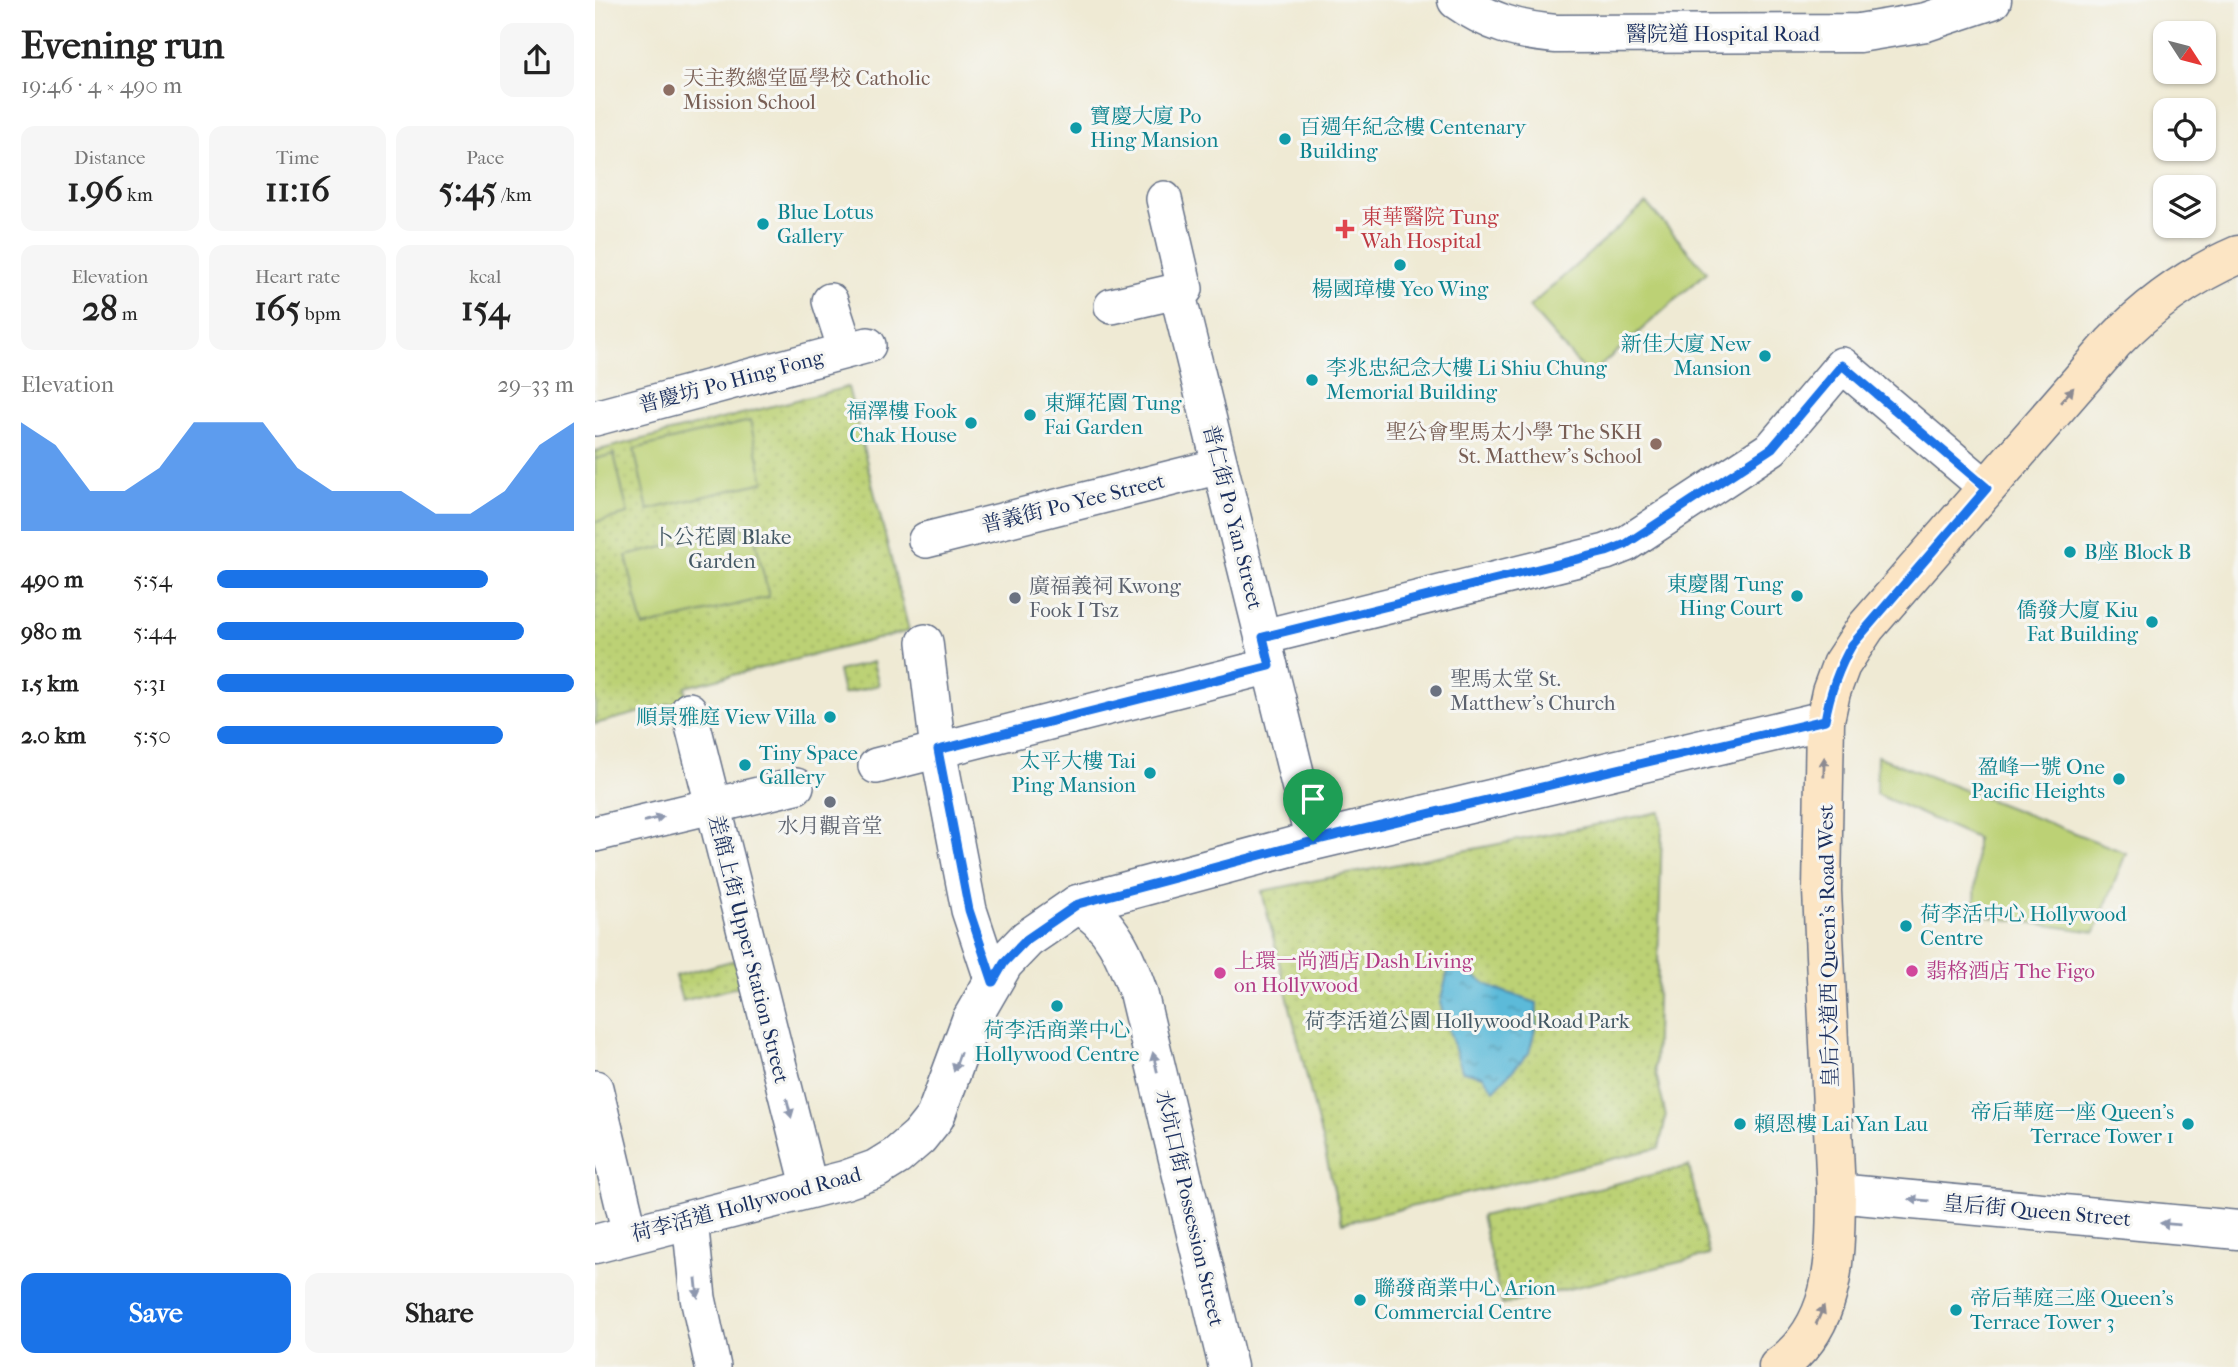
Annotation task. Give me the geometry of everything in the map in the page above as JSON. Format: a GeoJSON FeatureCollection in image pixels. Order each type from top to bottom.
{"type":"FeatureCollection","features":[{"type":"Feature","properties":{"kind":"main road","name":"皇后大道西 Queen's Road West"},"geometry":{"type":"LineString","coordinates":[[1778,1367],[1792,1357],[1810,1337],[1823,1312],[1831,1280],[1836,1193],[1822,891],[1825,720],[1841,665],[1852,645],[2139,315],[2169,291],[2202,271],[2238,255]]}},
{"type":"Feature","properties":{"kind":"street","name":"醫院道 Hospital Road"},"geometry":{"type":"LineString","coordinates":[[1457,0],[1495,22],[1536,33],[1749,34],[1873,31],[1926,22],[1992,0]]}},
{"type":"Feature","properties":{"kind":"street","name":"普仁街 Po Yan Street"},"geometry":{"type":"LineString","coordinates":[[1164,199],[1185,289],[1177,291],[1313,841]]}},
{"type":"Feature","properties":{"kind":"street"},"geometry":{"type":"LineString","coordinates":[[1112,306],[1177,291]]}},
{"type":"Feature","properties":{"kind":"street","name":"普慶坊 Po Hing Fong"},"geometry":{"type":"LineString","coordinates":[[595,418],[857,347],[830,301]]}},
{"type":"Feature","properties":{"kind":"street"},"geometry":{"type":"LineString","coordinates":[[876,766],[938,750],[1626,544],[1772,448],[1842,365],[1987,488]]}},
{"type":"Feature","properties":{"kind":"street","name":"普義街 Po Yee Street"},"geometry":{"type":"LineString","coordinates":[[926,540],[1220,466]]}},
{"type":"Feature","properties":{"kind":"street"},"geometry":{"type":"LineString","coordinates":[[925,642],[938,750],[969,910],[993,982]]}},
{"type":"Feature","properties":{"kind":"street","name":"差館上街 Upper Station Street"},"geometry":{"type":"LineString","coordinates":[[689,710],[810,1189]]}},
{"type":"Feature","properties":{"kind":"street","name":"荷李活道 Hollywood Road"},"geometry":{"type":"LineString","coordinates":[[613,1239],[845,1180],[876,1169],[897,1156],[919,1137],[935,1117],[971,1020],[1004,963],[1027,939],[1078,904],[1313,841],[1825,720]]}},
{"type":"Feature","properties":{"kind":"street"},"geometry":{"type":"LineString","coordinates":[[595,834],[796,786]]}},
{"type":"Feature","properties":{"kind":"street","name":"水坑口街 Possession Street"},"geometry":{"type":"LineString","coordinates":[[1078,904],[1103,923],[1116,941],[1138,992],[1228,1367]]}},
{"type":"Feature","properties":{"kind":"street"},"geometry":{"type":"LineString","coordinates":[[595,1088],[613,1239]]}},
{"type":"Feature","properties":{"kind":"street","name":"皇后街 Queen Street"},"geometry":{"type":"LineString","coordinates":[[1836,1193],[2238,1230]]}},
{"type":"Feature","properties":{"kind":"street"},"geometry":{"type":"LineString","coordinates":[[690,1220],[698,1298],[713,1367]]}},
{"type":"Feature","properties":{"kind":"green space"},"geometry":{"type":"Polygon","coordinates":[[[1646,203],[1707,272],[1589,376],[1529,307],[1646,203]]]}},
{"type":"Feature","properties":{"kind":"green space","name":"卜公花園 Blake Garden"},"geometry":{"type":"Polygon","coordinates":[[[848,387],[909,631],[685,687],[688,700],[595,724],[595,451],[848,387]]]}},
{"type":"Feature","properties":{"kind":"green space"},"geometry":{"type":"Polygon","coordinates":[[[750,421],[764,482],[648,510],[634,449],[750,421]]]}},
{"type":"Feature","properties":{"kind":"green space"},"geometry":{"type":"Polygon","coordinates":[[[614,454],[628,514],[595,522],[595,459],[614,454]]]}},
{"type":"Feature","properties":{"kind":"green space"},"geometry":{"type":"Polygon","coordinates":[[[752,526],[769,597],[643,627],[626,556],[752,526]]]}},
{"type":"Feature","properties":{"kind":"green space"},"geometry":{"type":"Polygon","coordinates":[[[873,662],[879,685],[843,694],[838,671],[873,662]]]}},
{"type":"Feature","properties":{"kind":"green space"},"geometry":{"type":"Polygon","coordinates":[[[1877,756],[2126,853],[2095,932],[1975,915],[1976,838],[1876,794],[1877,756]]]}},
{"type":"Feature","properties":{"kind":"green space","name":"荷李活道公園 Hollywood Road Park"},"geometry":{"type":"Polygon","coordinates":[[[1660,812],[1662,827],[1655,1069],[1666,1117],[1659,1148],[1342,1223],[1262,891],[1660,812]]]}},
{"type":"Feature","properties":{"kind":"green space"},"geometry":{"type":"Polygon","coordinates":[[[735,960],[741,986],[682,1001],[675,976],[735,960]]]}},
{"type":"Feature","properties":{"kind":"green space"},"geometry":{"type":"Polygon","coordinates":[[[1689,1166],[1709,1255],[1502,1305],[1481,1216],[1689,1166]]]}},
{"type":"Feature","properties":{"kind":"water"},"geometry":{"type":"Polygon","coordinates":[[[1450,963],[1496,989],[1537,1003],[1536,1026],[1529,1053],[1494,1090],[1483,1076],[1462,1071],[1440,1003],[1450,963]]]}},
{"type":"Feature","properties":{"kind":"place","name":"天主教總堂區學校 Catholic Mission School"},"geometry":{"type":"Point","coordinates":[669,90]}},
{"type":"Feature","properties":{"kind":"place","name":"寶慶大廈 Po Hing Mansion"},"geometry":{"type":"Point","coordinates":[1076,128]}},
{"type":"Feature","properties":{"kind":"place","name":"百週年紀念樓 Centenary Building"},"geometry":{"type":"Point","coordinates":[1285,139]}},
{"type":"Feature","properties":{"kind":"place","name":"Blue Lotus Gallery"},"geometry":{"type":"Point","coordinates":[763,224]}},
{"type":"Feature","properties":{"kind":"place","name":"東華醫院 Tung Wah Hospital"},"geometry":{"type":"Point","coordinates":[1345,229]}},
{"type":"Feature","properties":{"kind":"place","name":"楊國璋樓 Yeo Wing"},"geometry":{"type":"Point","coordinates":[1400,265]}},
{"type":"Feature","properties":{"kind":"place","name":"新佳大廈 New Mansion"},"geometry":{"type":"Point","coordinates":[1765,356]}},
{"type":"Feature","properties":{"kind":"place","name":"李兆忠紀念大樓 Li Shiu Chung Memorial Building"},"geometry":{"type":"Point","coordinates":[1312,380]}},
{"type":"Feature","properties":{"kind":"place","name":"東輝花園 Tung Fai Garden"},"geometry":{"type":"Point","coordinates":[1030,415]}},
{"type":"Feature","properties":{"kind":"place","name":"福澤樓 Fook Chak House"},"geometry":{"type":"Point","coordinates":[971,423]}},
{"type":"Feature","properties":{"kind":"place","name":"聖公會聖馬太小學 The SKH St. Matthew's School"},"geometry":{"type":"Point","coordinates":[1656,444]}},
{"type":"Feature","properties":{"kind":"place","name":"B座 Block B"},"geometry":{"type":"Point","coordinates":[2070,552]}},
{"type":"Feature","properties":{"kind":"place","name":"東慶閣 Tung Hing Court"},"geometry":{"type":"Point","coordinates":[1797,596]}},
{"type":"Feature","properties":{"kind":"place","name":"廣福義祠 Kwong Fook I Tsz"},"geometry":{"type":"Point","coordinates":[1015,598]}},
{"type":"Feature","properties":{"kind":"place","name":"僑發大廈 Kiu Fat Building"},"geometry":{"type":"Point","coordinates":[2152,622]}},
{"type":"Feature","properties":{"kind":"place","name":"聖馬太堂 St. Matthew's Church"},"geometry":{"type":"Point","coordinates":[1436,691]}},
{"type":"Feature","properties":{"kind":"place","name":"順景雅庭 View Villa"},"geometry":{"type":"Point","coordinates":[830,717]}},
{"type":"Feature","properties":{"kind":"place","name":"Tiny Space Gallery"},"geometry":{"type":"Point","coordinates":[745,765]}},
{"type":"Feature","properties":{"kind":"place","name":"太平大樓 Tai Ping Mansion"},"geometry":{"type":"Point","coordinates":[1150,773]}},
{"type":"Feature","properties":{"kind":"place","name":"盈峰一號 One Pacific Heights"},"geometry":{"type":"Point","coordinates":[2119,779]}},
{"type":"Feature","properties":{"kind":"place","name":"水月觀音堂"},"geometry":{"type":"Point","coordinates":[830,802]}},
{"type":"Feature","properties":{"kind":"place","name":"荷李活中心 Hollywood Centre"},"geometry":{"type":"Point","coordinates":[1906,926]}},
{"type":"Feature","properties":{"kind":"place","name":"翡格酒店 The Figo"},"geometry":{"type":"Point","coordinates":[1912,971]}},
{"type":"Feature","properties":{"kind":"place","name":"上環一尚酒店 Dash Living on Hollywood"},"geometry":{"type":"Point","coordinates":[1220,973]}},
{"type":"Feature","properties":{"kind":"place","name":"荷李活商業中心 Hollywood Centre"},"geometry":{"type":"Point","coordinates":[1057,1006]}},
{"type":"Feature","properties":{"kind":"place","name":"賴恩樓 Lai Yan Lau"},"geometry":{"type":"Point","coordinates":[1740,1124]}},
{"type":"Feature","properties":{"kind":"place","name":"帝后華庭一座 Queen's Terrace Tower 1"},"geometry":{"type":"Point","coordinates":[2188,1124]}},
{"type":"Feature","properties":{"kind":"place","name":"聯發商業中心 Arion Commercial Centre"},"geometry":{"type":"Point","coordinates":[1360,1300]}},
{"type":"Feature","properties":{"kind":"place","name":"帝后華庭三座 Queen's Terrace Tower 3"},"geometry":{"type":"Point","coordinates":[1956,1310]}},
{"type":"Feature","properties":{"kind":"route"},"geometry":{"type":"LineString","coordinates":[[1842,365],[1987,488],[1852,645],[1831,692],[1825,720],[1313,841],[1078,904],[1027,939],[1004,963],[993,982],[969,910],[938,750],[1270,666],[1263,637],[1606,552],[1626,544],[1772,448],[1842,365]]}}]}
